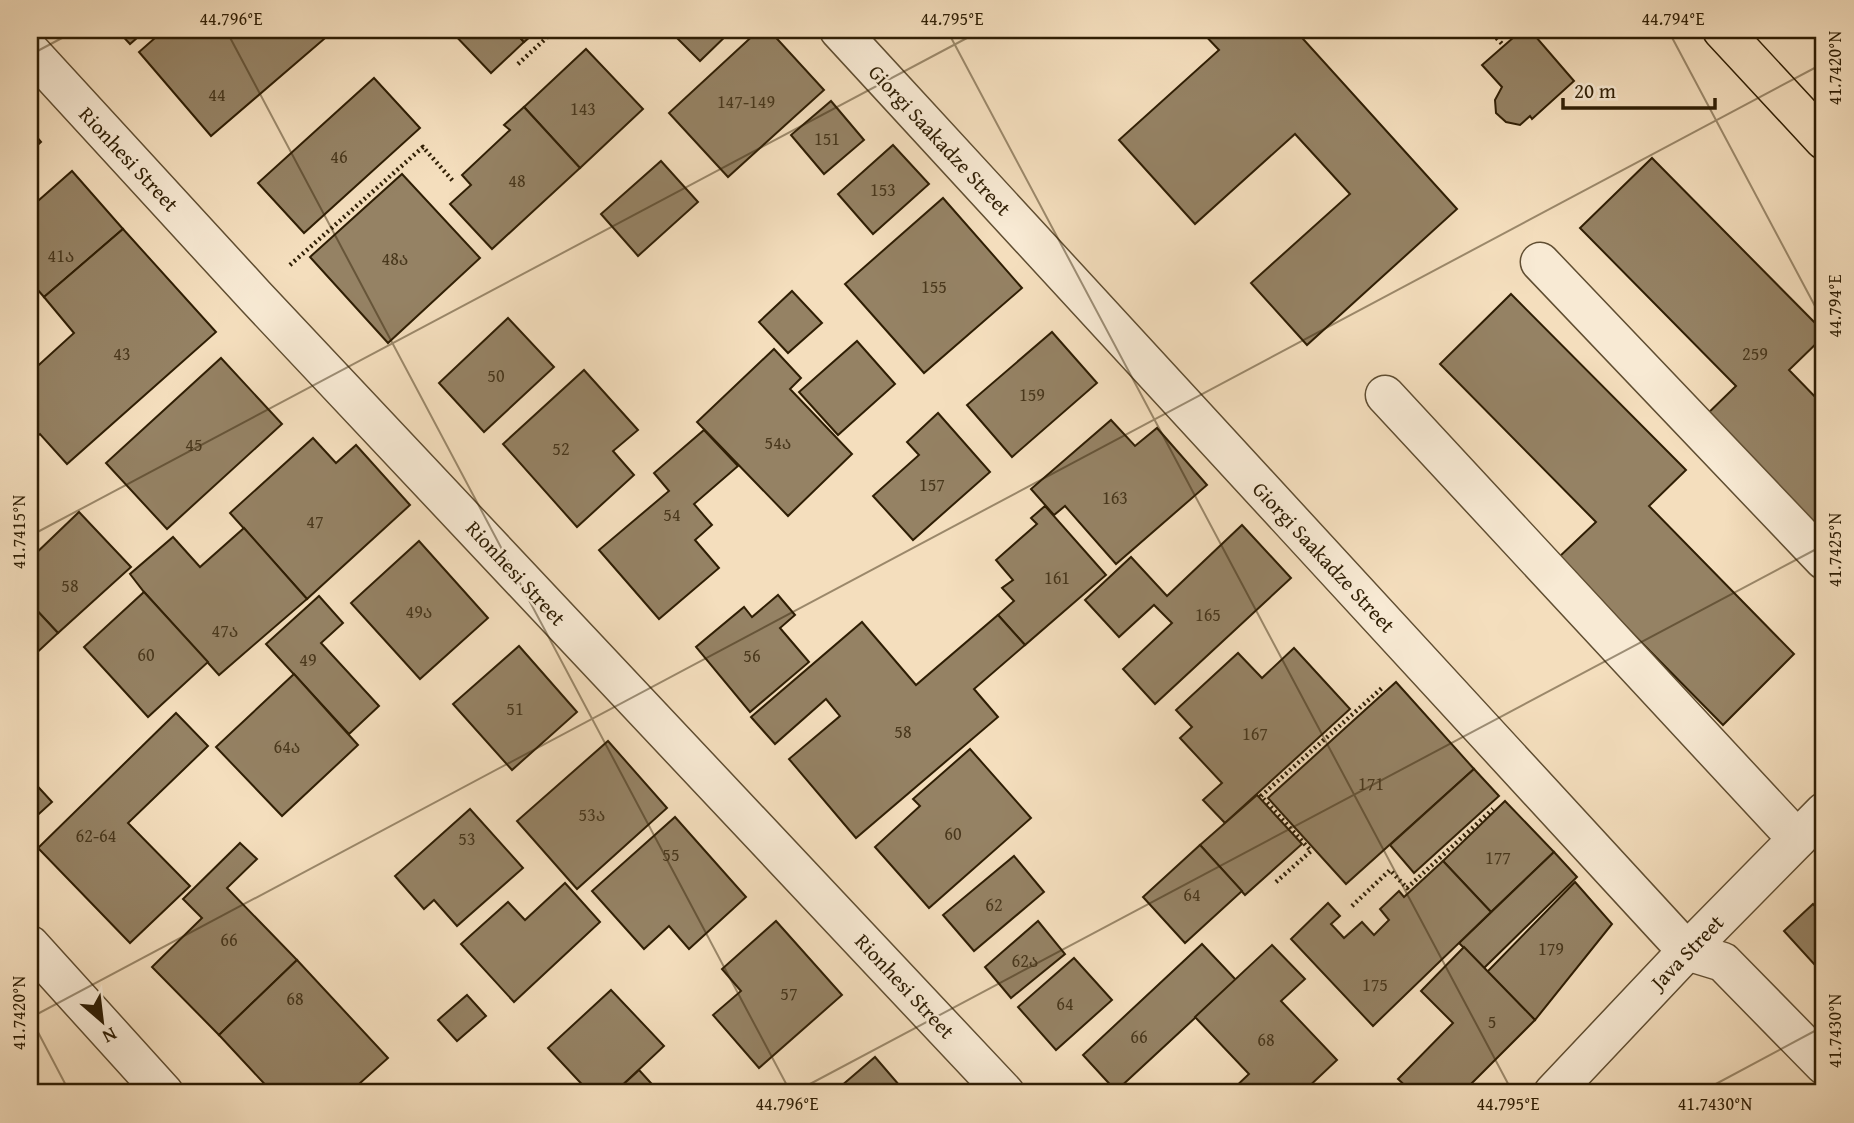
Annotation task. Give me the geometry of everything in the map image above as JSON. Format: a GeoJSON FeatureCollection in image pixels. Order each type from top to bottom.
{"type":"FeatureCollection","features":[{"type":"Feature","properties":{"kind":"main road"},"geometry":{"type":"LineString","coordinates":[[1723,30],[1824,140]]}},
{"type":"Feature","properties":{"kind":"street","name":"Giorgi Saakadze Street"},"geometry":{"type":"LineString","coordinates":[[839,30],[1687,951]]}},
{"type":"Feature","properties":{"kind":"street","name":"Rionhesi Street"},"geometry":{"type":"LineString","coordinates":[[30,51],[255,296],[1005,1093]]}},
{"type":"Feature","properties":{"kind":"street"},"geometry":{"type":"LineString","coordinates":[[1539,262],[1824,560]]}},
{"type":"Feature","properties":{"kind":"street"},"geometry":{"type":"LineString","coordinates":[[1385,396],[1797,839]]}},
{"type":"Feature","properties":{"kind":"street","name":"Java Street"},"geometry":{"type":"LineString","coordinates":[[1553,1093],[1687,951],[1824,812]]}},
{"type":"Feature","properties":{"kind":"street"},"geometry":{"type":"LineString","coordinates":[[30,945],[164,1093]]}},
{"type":"Feature","properties":{"kind":"street"},"geometry":{"type":"LineString","coordinates":[[1687,951],[1723,962],[1824,1065]]}},
{"type":"Feature","properties":{"kind":"path"},"geometry":{"type":"LineString","coordinates":[[518,64],[555,30]]}},
{"type":"Feature","properties":{"kind":"path"},"geometry":{"type":"LineString","coordinates":[[1489,30],[1504,46]]}},
{"type":"Feature","properties":{"kind":"path"},"geometry":{"type":"LineString","coordinates":[[255,296],[423,147],[453,181]]}},
{"type":"Feature","properties":{"kind":"path"},"geometry":{"type":"LineString","coordinates":[[1276,882],[1311,851],[1261,796],[1416,657]]}},
{"type":"Feature","properties":{"kind":"path"},"geometry":{"type":"LineString","coordinates":[[1352,906],[1390,870],[1407,888],[1527,777]]}},
{"type":"Feature","properties":{"kind":"building"},"geometry":{"type":"Polygon","coordinates":[[[117,30],[146,30],[130,44],[117,30]]]}},
{"type":"Feature","properties":{"kind":"building"},"geometry":{"type":"Polygon","coordinates":[[[164,30],[328,30],[331,33],[211,136],[139,52],[164,30]]]}},
{"type":"Feature","properties":{"kind":"building"},"geometry":{"type":"Polygon","coordinates":[[[450,30],[513,30],[524,42],[491,73],[450,30]]]}},
{"type":"Feature","properties":{"kind":"building"},"geometry":{"type":"Polygon","coordinates":[[[513,30],[538,30],[524,42],[513,30]]]}},
{"type":"Feature","properties":{"kind":"building"},"geometry":{"type":"Polygon","coordinates":[[[669,30],[732,30],[700,61],[669,30]]]}},
{"type":"Feature","properties":{"kind":"building"},"geometry":{"type":"Polygon","coordinates":[[[759,30],[769,30],[824,90],[728,177],[669,113],[759,30]]]}},
{"type":"Feature","properties":{"kind":"building"},"geometry":{"type":"Polygon","coordinates":[[[1200,30],[1295,30],[1457,209],[1307,345],[1251,283],[1350,194],[1295,134],[1195,224],[1119,140],[1219,50],[1200,30]]]}},
{"type":"Feature","properties":{"kind":"building"},"geometry":{"type":"Polygon","coordinates":[[[1522,30],[1530,30],[1574,81],[1532,119],[1530,116],[1520,125],[1506,122],[1496,113],[1495,100],[1502,87],[1482,65],[1522,30]]]}},
{"type":"Feature","properties":{"kind":"building"},"geometry":{"type":"Polygon","coordinates":[[[586,49],[643,109],[580,168],[524,107],[586,49]]]}},
{"type":"Feature","properties":{"kind":"building"},"geometry":{"type":"Polygon","coordinates":[[[374,78],[420,128],[304,233],[258,183],[374,78]]]}},
{"type":"Feature","properties":{"kind":"building"},"geometry":{"type":"Polygon","coordinates":[[[831,101],[864,140],[824,174],[791,135],[831,101]]]}},
{"type":"Feature","properties":{"kind":"building"},"geometry":{"type":"Polygon","coordinates":[[[524,107],[580,168],[492,249],[450,204],[471,185],[462,175],[510,130],[504,125],[524,107]]]}},
{"type":"Feature","properties":{"kind":"building"},"geometry":{"type":"Polygon","coordinates":[[[30,129],[41,142],[30,152],[30,129]]]}},
{"type":"Feature","properties":{"kind":"building"},"geometry":{"type":"Polygon","coordinates":[[[893,145],[929,184],[873,234],[838,194],[893,145]]]}},
{"type":"Feature","properties":{"kind":"building"},"geometry":{"type":"Polygon","coordinates":[[[1652,158],[1824,332],[1824,336],[1789,370],[1824,406],[1824,549],[1699,422],[1736,386],[1580,228],[1652,158]]]}},
{"type":"Feature","properties":{"kind":"building"},"geometry":{"type":"Polygon","coordinates":[[[661,161],[698,202],[638,256],[601,214],[661,161]]]}},
{"type":"Feature","properties":{"kind":"building"},"geometry":{"type":"Polygon","coordinates":[[[72,171],[123,229],[44,297],[30,281],[30,208],[72,171]]]}},
{"type":"Feature","properties":{"kind":"building"},"geometry":{"type":"Polygon","coordinates":[[[402,174],[480,258],[388,343],[310,257],[402,174]]]}},
{"type":"Feature","properties":{"kind":"building"},"geometry":{"type":"Polygon","coordinates":[[[943,198],[1022,288],[924,373],[845,284],[943,198]]]}},
{"type":"Feature","properties":{"kind":"building"},"geometry":{"type":"Polygon","coordinates":[[[123,229],[216,332],[67,464],[40,434],[30,442],[30,373],[74,333],[44,297],[123,229]]]}},
{"type":"Feature","properties":{"kind":"building"},"geometry":{"type":"Polygon","coordinates":[[[792,291],[822,323],[788,353],[759,322],[792,291]]]}},
{"type":"Feature","properties":{"kind":"building"},"geometry":{"type":"Polygon","coordinates":[[[1511,294],[1686,470],[1649,506],[1794,654],[1723,725],[1558,558],[1596,522],[1440,364],[1511,294]]]}},
{"type":"Feature","properties":{"kind":"building"},"geometry":{"type":"Polygon","coordinates":[[[508,318],[554,367],[484,432],[439,383],[508,318]]]}},
{"type":"Feature","properties":{"kind":"building"},"geometry":{"type":"Polygon","coordinates":[[[1052,332],[1097,383],[1012,457],[967,405],[1052,332]]]}},
{"type":"Feature","properties":{"kind":"building"},"geometry":{"type":"Polygon","coordinates":[[[857,341],[895,384],[838,435],[799,392],[857,341]]]}},
{"type":"Feature","properties":{"kind":"building"},"geometry":{"type":"Polygon","coordinates":[[[774,349],[801,378],[790,389],[852,454],[788,516],[697,422],[774,349]]]}},
{"type":"Feature","properties":{"kind":"building"},"geometry":{"type":"Polygon","coordinates":[[[221,358],[282,424],[167,529],[106,463],[221,358]]]}},
{"type":"Feature","properties":{"kind":"building"},"geometry":{"type":"Polygon","coordinates":[[[584,370],[638,430],[613,451],[634,475],[577,527],[503,444],[584,370]]]}},
{"type":"Feature","properties":{"kind":"building"},"geometry":{"type":"Polygon","coordinates":[[[938,413],[990,472],[913,540],[873,496],[919,455],[907,442],[938,413]]]}},
{"type":"Feature","properties":{"kind":"building"},"geometry":{"type":"Polygon","coordinates":[[[1111,420],[1135,446],[1157,428],[1207,485],[1116,564],[1065,506],[1054,515],[1031,489],[1111,420]]]}},
{"type":"Feature","properties":{"kind":"building"},"geometry":{"type":"Polygon","coordinates":[[[704,430],[738,466],[694,504],[712,525],[695,540],[719,568],[659,619],[599,550],[669,491],[654,473],[704,430]]]}},
{"type":"Feature","properties":{"kind":"building"},"geometry":{"type":"Polygon","coordinates":[[[313,438],[336,463],[356,445],[410,505],[307,599],[230,513],[313,438]]]}},
{"type":"Feature","properties":{"kind":"building"},"geometry":{"type":"Polygon","coordinates":[[[1045,506],[1106,575],[1025,645],[998,615],[1014,601],[1002,588],[1013,580],[996,560],[1037,524],[1031,518],[1045,506]]]}},
{"type":"Feature","properties":{"kind":"building"},"geometry":{"type":"Polygon","coordinates":[[[79,512],[131,567],[58,633],[30,603],[30,559],[79,512]]]}},
{"type":"Feature","properties":{"kind":"building"},"geometry":{"type":"Polygon","coordinates":[[[1242,525],[1291,578],[1155,704],[1123,669],[1172,623],[1154,605],[1119,637],[1085,600],[1131,557],[1167,596],[1242,525]]]}},
{"type":"Feature","properties":{"kind":"building"},"geometry":{"type":"Polygon","coordinates":[[[244,528],[307,599],[219,675],[130,574],[173,537],[200,567],[244,528]]]}},
{"type":"Feature","properties":{"kind":"building"},"geometry":{"type":"Polygon","coordinates":[[[419,541],[488,618],[420,679],[351,603],[419,541]]]}},
{"type":"Feature","properties":{"kind":"building"},"geometry":{"type":"Polygon","coordinates":[[[144,592],[208,662],[148,717],[84,647],[144,592]]]}},
{"type":"Feature","properties":{"kind":"building"},"geometry":{"type":"Polygon","coordinates":[[[778,595],[795,615],[780,628],[809,662],[750,712],[696,647],[744,607],[752,617],[778,595]]]}},
{"type":"Feature","properties":{"kind":"building"},"geometry":{"type":"Polygon","coordinates":[[[319,596],[343,623],[321,643],[379,706],[349,734],[266,644],[319,596]]]}},
{"type":"Feature","properties":{"kind":"building"},"geometry":{"type":"Polygon","coordinates":[[[30,603],[58,633],[30,659],[30,603]]]}},
{"type":"Feature","properties":{"kind":"building"},"geometry":{"type":"Polygon","coordinates":[[[998,615],[1025,645],[974,689],[998,717],[856,838],[789,759],[840,716],[826,699],[775,744],[751,717],[862,622],[916,685],[998,615]]]}},
{"type":"Feature","properties":{"kind":"building"},"geometry":{"type":"Polygon","coordinates":[[[519,646],[577,712],[512,770],[453,704],[519,646]]]}},
{"type":"Feature","properties":{"kind":"building"},"geometry":{"type":"Polygon","coordinates":[[[1294,648],[1350,709],[1225,823],[1203,800],[1222,783],[1180,738],[1192,727],[1176,710],[1238,653],[1262,678],[1294,648]]]}},
{"type":"Feature","properties":{"kind":"building"},"geometry":{"type":"Polygon","coordinates":[[[294,674],[358,745],[282,816],[216,747],[294,674]]]}},
{"type":"Feature","properties":{"kind":"building"},"geometry":{"type":"Polygon","coordinates":[[[1396,682],[1474,769],[1346,884],[1268,798],[1396,682]]]}},
{"type":"Feature","properties":{"kind":"building"},"geometry":{"type":"Polygon","coordinates":[[[176,713],[208,746],[128,823],[190,886],[130,943],[38,848],[176,713]]]}},
{"type":"Feature","properties":{"kind":"building"},"geometry":{"type":"Polygon","coordinates":[[[608,741],[667,808],[577,889],[517,821],[608,741]]]}},
{"type":"Feature","properties":{"kind":"building"},"geometry":{"type":"Polygon","coordinates":[[[970,749],[1031,818],[929,908],[875,847],[920,806],[913,799],[970,749]]]}},
{"type":"Feature","properties":{"kind":"building"},"geometry":{"type":"Polygon","coordinates":[[[1474,769],[1499,796],[1414,873],[1390,845],[1474,769]]]}},
{"type":"Feature","properties":{"kind":"building"},"geometry":{"type":"Polygon","coordinates":[[[30,778],[52,802],[30,822],[30,778]]]}},
{"type":"Feature","properties":{"kind":"building"},"geometry":{"type":"Polygon","coordinates":[[[1257,795],[1302,844],[1245,895],[1200,845],[1257,795]]]}},
{"type":"Feature","properties":{"kind":"building"},"geometry":{"type":"Polygon","coordinates":[[[1505,801],[1554,852],[1491,912],[1443,861],[1505,801]]]}},
{"type":"Feature","properties":{"kind":"building"},"geometry":{"type":"Polygon","coordinates":[[[470,809],[523,868],[457,926],[434,900],[424,909],[395,876],[470,809]]]}},
{"type":"Feature","properties":{"kind":"building"},"geometry":{"type":"Polygon","coordinates":[[[675,817],[746,897],[689,949],[669,926],[644,949],[592,891],[675,817]]]}},
{"type":"Feature","properties":{"kind":"building"},"geometry":{"type":"Polygon","coordinates":[[[240,843],[257,859],[227,888],[297,960],[219,1035],[152,967],[202,918],[183,899],[240,843]]]}},
{"type":"Feature","properties":{"kind":"building"},"geometry":{"type":"Polygon","coordinates":[[[1200,845],[1242,891],[1185,943],[1143,897],[1200,845]]]}},
{"type":"Feature","properties":{"kind":"building"},"geometry":{"type":"Polygon","coordinates":[[[1554,852],[1577,877],[1484,968],[1459,943],[1554,852]]]}},
{"type":"Feature","properties":{"kind":"building"},"geometry":{"type":"Polygon","coordinates":[[[1014,856],[1044,892],[974,951],[943,915],[1014,856]]]}},
{"type":"Feature","properties":{"kind":"building"},"geometry":{"type":"Polygon","coordinates":[[[1443,861],[1491,912],[1373,1026],[1291,939],[1328,903],[1340,916],[1331,924],[1344,938],[1362,922],[1374,935],[1389,920],[1380,909],[1399,891],[1404,897],[1443,861]]]}},
{"type":"Feature","properties":{"kind":"building"},"geometry":{"type":"Polygon","coordinates":[[[1575,882],[1612,924],[1535,1020],[1487,972],[1575,882]]]}},
{"type":"Feature","properties":{"kind":"building"},"geometry":{"type":"Polygon","coordinates":[[[565,883],[600,922],[514,1002],[461,944],[508,902],[525,920],[565,883]]]}},
{"type":"Feature","properties":{"kind":"building"},"geometry":{"type":"Polygon","coordinates":[[[1813,904],[1824,916],[1824,975],[1784,931],[1813,904]]]}},
{"type":"Feature","properties":{"kind":"building"},"geometry":{"type":"Polygon","coordinates":[[[776,921],[842,995],[759,1068],[713,1015],[741,991],[722,969],[776,921]]]}},
{"type":"Feature","properties":{"kind":"building"},"geometry":{"type":"Polygon","coordinates":[[[1038,921],[1065,954],[1011,998],[985,967],[1038,921]]]}},
{"type":"Feature","properties":{"kind":"building"},"geometry":{"type":"Polygon","coordinates":[[[1202,944],[1236,980],[1116,1091],[1083,1055],[1202,944]]]}},
{"type":"Feature","properties":{"kind":"building"},"geometry":{"type":"Polygon","coordinates":[[[1272,945],[1305,979],[1281,1001],[1337,1060],[1302,1093],[1229,1093],[1249,1074],[1195,1017],[1272,945]]]}},
{"type":"Feature","properties":{"kind":"building"},"geometry":{"type":"Polygon","coordinates":[[[1464,947],[1535,1020],[1462,1093],[1413,1093],[1398,1079],[1453,1023],[1421,991],[1464,947]]]}},
{"type":"Feature","properties":{"kind":"building"},"geometry":{"type":"Polygon","coordinates":[[[1074,958],[1112,1000],[1056,1050],[1018,1007],[1074,958]]]}},
{"type":"Feature","properties":{"kind":"building"},"geometry":{"type":"Polygon","coordinates":[[[297,960],[388,1058],[349,1093],[273,1093],[219,1035],[297,960]]]}},
{"type":"Feature","properties":{"kind":"building"},"geometry":{"type":"Polygon","coordinates":[[[611,990],[664,1046],[614,1093],[590,1093],[548,1048],[611,990]]]}},
{"type":"Feature","properties":{"kind":"building"},"geometry":{"type":"Polygon","coordinates":[[[467,995],[486,1016],[457,1041],[438,1020],[467,995]]]}},
{"type":"Feature","properties":{"kind":"building"},"geometry":{"type":"Polygon","coordinates":[[[875,1057],[906,1093],[833,1093],[875,1057]]]}},
{"type":"Feature","properties":{"kind":"building"},"geometry":{"type":"Polygon","coordinates":[[[639,1070],[660,1093],[614,1093],[639,1070]]]}}]}
